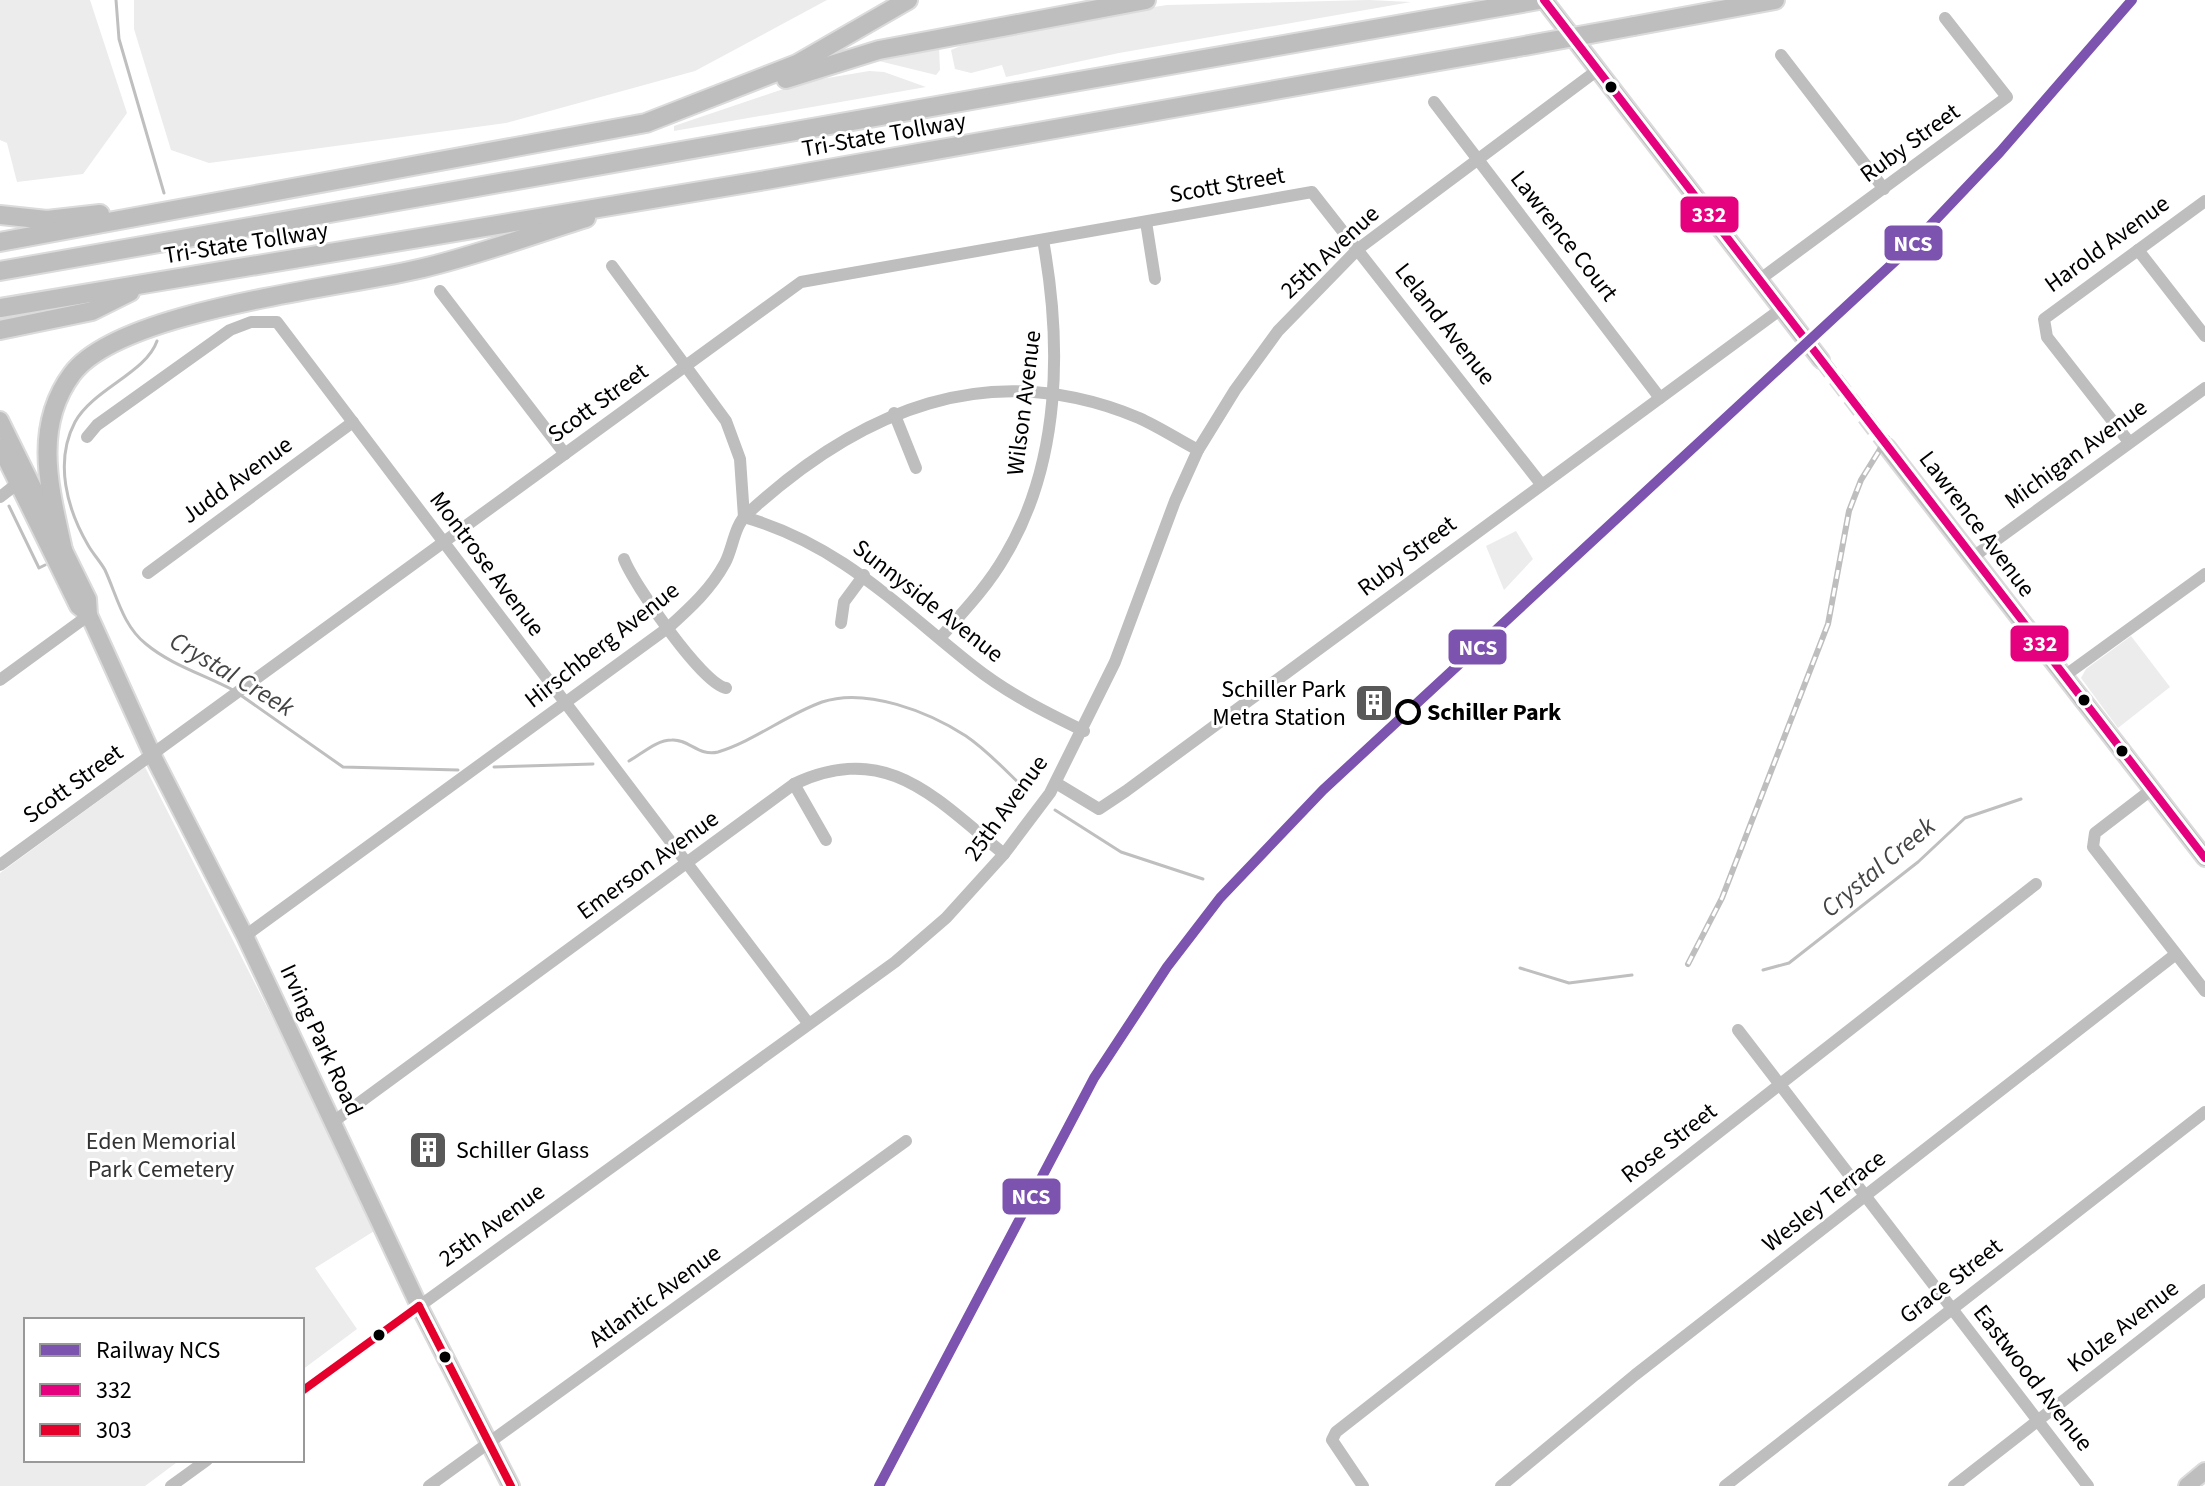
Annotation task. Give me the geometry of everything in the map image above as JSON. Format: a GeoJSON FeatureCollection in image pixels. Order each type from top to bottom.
{"type":"FeatureCollection","features":[{"type":"Feature","properties":{"kind":"highway"},"geometry":{"type":"LineString","coordinates":[[665,118],[797,64],[908,0]]}},
{"type":"Feature","properties":{"kind":"highway"},"geometry":{"type":"LineString","coordinates":[[0,242],[688,115],[879,50],[1146,0]]}},
{"type":"Feature","properties":{"kind":"highway","name":"Tri-State Tollway"},"geometry":{"type":"LineString","coordinates":[[0,271],[1542,0]]}},
{"type":"Feature","properties":{"kind":"highway","name":"Tri-State Tollway"},"geometry":{"type":"LineString","coordinates":[[0,308],[645,199],[1775,0]]}},
{"type":"Feature","properties":{"kind":"highway"},"geometry":{"type":"LineString","coordinates":[[0,215],[47,220],[290,182],[316,184]]}},
{"type":"Feature","properties":{"kind":"highway"},"geometry":{"type":"LineString","coordinates":[[63,550],[46,465],[48,432],[64,386],[92,356],[116,343],[193,315],[423,268],[645,199]]}},
{"type":"Feature","properties":{"kind":"highway"},"geometry":{"type":"LineString","coordinates":[[0,330],[92,311],[151,282]]}},
{"type":"Feature","properties":{"kind":"main road"},"geometry":{"type":"LineString","coordinates":[[1542,0],[1599,69],[1821,360]]}},
{"type":"Feature","properties":{"kind":"main road","name":"Irving Park Road"},"geometry":{"type":"LineString","coordinates":[[0,420],[88,599],[89,615],[152,754],[245,936],[419,1306],[511,1486]]}},
{"type":"Feature","properties":{"kind":"main road","name":"Irving Park Road"},"geometry":{"type":"LineString","coordinates":[[0,447],[78,606],[89,615]]}},
{"type":"Feature","properties":{"kind":"main road","name":"Lawrence Avenue"},"geometry":{"type":"LineString","coordinates":[[1887,447],[2205,858]]}},
{"type":"Feature","properties":{"kind":"main road"},"geometry":{"type":"LineString","coordinates":[[2187,1486],[2205,1471]]}},
{"type":"Feature","properties":{"kind":"street","name":"Ruby Street"},"geometry":{"type":"LineString","coordinates":[[1759,280],[2007,97],[1945,18]]}},
{"type":"Feature","properties":{"kind":"street"},"geometry":{"type":"LineString","coordinates":[[1781,55],[1884,189]]}},
{"type":"Feature","properties":{"kind":"street","name":"25th Avenue"},"geometry":{"type":"LineString","coordinates":[[304,1390],[895,962],[946,918],[1004,854],[1056,783],[1084,731],[1198,450],[1235,390],[1278,331],[1358,249],[1599,69]]}},
{"type":"Feature","properties":{"kind":"street","name":"Lawrence Court"},"geometry":{"type":"LineString","coordinates":[[1434,102],[1660,398]]}},
{"type":"Feature","properties":{"kind":"street","name":"Leland Avenue"},"geometry":{"type":"LineString","coordinates":[[1312,192],[1541,484]]}},
{"type":"Feature","properties":{"kind":"street","name":"Scott Street"},"geometry":{"type":"LineString","coordinates":[[0,865],[808,279],[1312,192]]}},
{"type":"Feature","properties":{"kind":"street","name":"Harold Avenue"},"geometry":{"type":"LineString","coordinates":[[2129,442],[2047,337],[2043,325],[2047,314],[2205,201]]}},
{"type":"Feature","properties":{"kind":"street"},"geometry":{"type":"LineString","coordinates":[[1146,222],[1155,279]]}},
{"type":"Feature","properties":{"kind":"street","name":"Wilson Avenue"},"geometry":{"type":"LineString","coordinates":[[940,638],[995,574],[1027,514],[1042,465],[1051,394],[1055,323],[1043,240]]}},
{"type":"Feature","properties":{"kind":"street"},"geometry":{"type":"LineString","coordinates":[[2138,250],[2205,336]]}},
{"type":"Feature","properties":{"kind":"street"},"geometry":{"type":"LineString","coordinates":[[612,266],[712,398],[734,439],[744,486],[744,517]]}},
{"type":"Feature","properties":{"kind":"street"},"geometry":{"type":"LineString","coordinates":[[440,291],[565,454]]}},
{"type":"Feature","properties":{"kind":"street","name":"Ruby Street"},"geometry":{"type":"LineString","coordinates":[[1056,783],[1099,809],[1781,309]]}},
{"type":"Feature","properties":{"kind":"street","name":"Montrose Avenue"},"geometry":{"type":"LineString","coordinates":[[87,437],[97,425],[230,330],[251,322],[277,322],[808,1023]]}},
{"type":"Feature","properties":{"kind":"street","name":"Michigan Avenue"},"geometry":{"type":"LineString","coordinates":[[1973,557],[2205,388]]}},
{"type":"Feature","properties":{"kind":"street","name":"Hirschberg Avenue"},"geometry":{"type":"LineString","coordinates":[[245,936],[669,627],[700,598],[725,563],[744,517],[830,447],[894,413],[972,394],[1051,394],[1094,402],[1141,419],[1198,450]]}},
{"type":"Feature","properties":{"kind":"street"},"geometry":{"type":"LineString","coordinates":[[894,413],[916,468]]}},
{"type":"Feature","properties":{"kind":"street","name":"Judd Avenue"},"geometry":{"type":"LineString","coordinates":[[148,573],[353,422]]}},
{"type":"Feature","properties":{"kind":"street"},"geometry":{"type":"LineString","coordinates":[[0,497],[18,483]]}},
{"type":"Feature","properties":{"kind":"street","name":"Sunnyside Avenue"},"geometry":{"type":"LineString","coordinates":[[744,517],[796,534],[864,575],[1005,689],[1084,731]]}},
{"type":"Feature","properties":{"kind":"street"},"geometry":{"type":"LineString","coordinates":[[624,559],[643,594],[709,679],[726,688]]}},
{"type":"Feature","properties":{"kind":"street"},"geometry":{"type":"LineString","coordinates":[[2063,677],[2205,574]]}},
{"type":"Feature","properties":{"kind":"street"},"geometry":{"type":"LineString","coordinates":[[841,623],[844,602],[864,575]]}},
{"type":"Feature","properties":{"kind":"street"},"geometry":{"type":"LineString","coordinates":[[0,680],[89,615]]}},
{"type":"Feature","properties":{"kind":"street","name":"Emerson Avenue"},"geometry":{"type":"LineString","coordinates":[[333,1122],[794,784],[812,775],[849,767],[894,774],[921,787],[1004,854]]}},
{"type":"Feature","properties":{"kind":"street"},"geometry":{"type":"LineString","coordinates":[[794,784],[826,840]]}},
{"type":"Feature","properties":{"kind":"street"},"geometry":{"type":"LineString","coordinates":[[2151,790],[2092,839],[2093,847],[2205,991]]}},
{"type":"Feature","properties":{"kind":"street","name":"Rose Street"},"geometry":{"type":"LineString","coordinates":[[1363,1486],[1332,1440],[1336,1432],[2036,884]]}},
{"type":"Feature","properties":{"kind":"street","name":"Wesley Terrace"},"geometry":{"type":"LineString","coordinates":[[1501,1486],[1635,1375],[2176,954]]}},
{"type":"Feature","properties":{"kind":"street","name":"Eastwood Avenue"},"geometry":{"type":"LineString","coordinates":[[1738,1030],[2088,1486]]}},
{"type":"Feature","properties":{"kind":"street","name":"Grace Street"},"geometry":{"type":"LineString","coordinates":[[1725,1486],[2205,1112]]}},
{"type":"Feature","properties":{"kind":"street","name":"Atlantic Avenue"},"geometry":{"type":"LineString","coordinates":[[429,1486],[906,1141]]}},
{"type":"Feature","properties":{"kind":"street","name":"Kolze Avenue"},"geometry":{"type":"LineString","coordinates":[[1954,1486],[2205,1290]]}},
{"type":"Feature","properties":{"kind":"street"},"geometry":{"type":"LineString","coordinates":[[171,1486],[204,1462]]}},
{"type":"Feature","properties":{"kind":"green space"},"geometry":{"type":"Polygon","coordinates":[[[0,0],[90,0],[127,113],[83,174],[17,182],[7,143],[0,140],[0,0]]]}},
{"type":"Feature","properties":{"kind":"green space"},"geometry":{"type":"Polygon","coordinates":[[[134,0],[827,0],[695,71],[506,123],[209,163],[171,150],[134,29],[134,0]]]}},
{"type":"Feature","properties":{"kind":"green space"},"geometry":{"type":"Polygon","coordinates":[[[1369,0],[1411,2],[1119,53],[1006,77],[1002,65],[971,73],[955,69],[951,50],[975,40],[975,35],[1167,5],[1369,0]]]}},
{"type":"Feature","properties":{"kind":"green space"},"geometry":{"type":"Polygon","coordinates":[[[939,47],[940,70],[936,75],[875,60],[939,47]]]}},
{"type":"Feature","properties":{"kind":"green space"},"geometry":{"type":"Polygon","coordinates":[[[869,71],[884,72],[926,87],[674,131],[674,126],[804,82],[869,71]]]}},
{"type":"Feature","properties":{"kind":"green space"},"geometry":{"type":"Polygon","coordinates":[[[1516,531],[1533,559],[1504,590],[1486,546],[1516,531]]]}},
{"type":"Feature","properties":{"kind":"green space"},"geometry":{"type":"Polygon","coordinates":[[[2131,636],[2170,687],[2118,728],[2081,678],[2086,669],[2131,636]]]}},
{"type":"Feature","properties":{"kind":"green space","name":"Eden Memorial Park Cemetery"},"geometry":{"type":"Polygon","coordinates":[[[145,767],[379,1228],[315,1268],[357,1329],[304,1369],[304,1318],[24,1318],[24,1462],[177,1462],[145,1486],[0,1486],[0,873],[145,767]]]}},
{"type":"Feature","properties":{"kind":"waterway","name":"Crystal Creek"},"geometry":{"type":"LineString","coordinates":[[116,0],[119,39],[164,193]]}},
{"type":"Feature","properties":{"kind":"waterway","name":"Crystal Creek"},"geometry":{"type":"LineString","coordinates":[[157,341],[142,363],[94,400],[75,422],[65,453],[69,501],[81,531],[105,570],[126,620],[138,637],[166,658],[233,690]]}},
{"type":"Feature","properties":{"kind":"waterway"},"geometry":{"type":"LineString","coordinates":[[9,506],[39,568],[45,565]]}},
{"type":"Feature","properties":{"kind":"waterway","name":"Crystal Creek"},"geometry":{"type":"LineString","coordinates":[[239,694],[343,767],[458,770]]}},
{"type":"Feature","properties":{"kind":"waterway","name":"Crystal Creek"},"geometry":{"type":"LineString","coordinates":[[629,761],[655,745],[672,740],[705,752],[718,752],[822,702],[858,698],[897,704],[951,727],[982,748],[1025,789]]}},
{"type":"Feature","properties":{"kind":"waterway","name":"Crystal Creek"},"geometry":{"type":"LineString","coordinates":[[494,767],[593,764]]}},
{"type":"Feature","properties":{"kind":"waterway","name":"Crystal Creek"},"geometry":{"type":"LineString","coordinates":[[1763,970],[1789,963],[1918,862],[1965,818],[2021,799]]}},
{"type":"Feature","properties":{"kind":"waterway","name":"Crystal Creek"},"geometry":{"type":"LineString","coordinates":[[1055,810],[1121,852],[1203,879]]}},
{"type":"Feature","properties":{"kind":"waterway","name":"Crystal Creek"},"geometry":{"type":"LineString","coordinates":[[1520,968],[1569,983],[1632,975]]}},
{"type":"Feature","properties":{"kind":"tunnel"},"geometry":{"type":"LineString","coordinates":[[1821,360],[1887,447]]}},
{"type":"Feature","properties":{"kind":"railway"},"geometry":{"type":"LineString","coordinates":[[1688,964],[1722,898],[1828,624],[1849,511],[1861,480],[1887,438]]}},
{"type":"Feature","properties":{"kind":"rail line","name":"NCS"},"geometry":{"type":"LineString","coordinates":[[879,1486],[1094,1078],[1167,967],[1220,898],[1323,790],[1906,251],[2000,152],[2132,0]]}},
{"type":"Feature","properties":{"kind":"transit line","name":"332"},"geometry":{"type":"LineString","coordinates":[[1544,0],[2205,858]]}},
{"type":"Feature","properties":{"kind":"transit line","name":"303"},"geometry":{"type":"LineString","coordinates":[[419,1306],[511,1486]]}},
{"type":"Feature","properties":{"kind":"transit line","name":"303"},"geometry":{"type":"LineString","coordinates":[[304,1390],[419,1306]]}},
{"type":"Feature","properties":{"kind":"place","name":"Schiller Park Metra Station"},"geometry":{"type":"Point","coordinates":[1374,703]}},
{"type":"Feature","properties":{"kind":"place","name":"Schiller Park"},"geometry":{"type":"Point","coordinates":[1408,712]}},
{"type":"Feature","properties":{"kind":"place","name":"Schiller Glass"},"geometry":{"type":"Point","coordinates":[428,1150]}}]}
